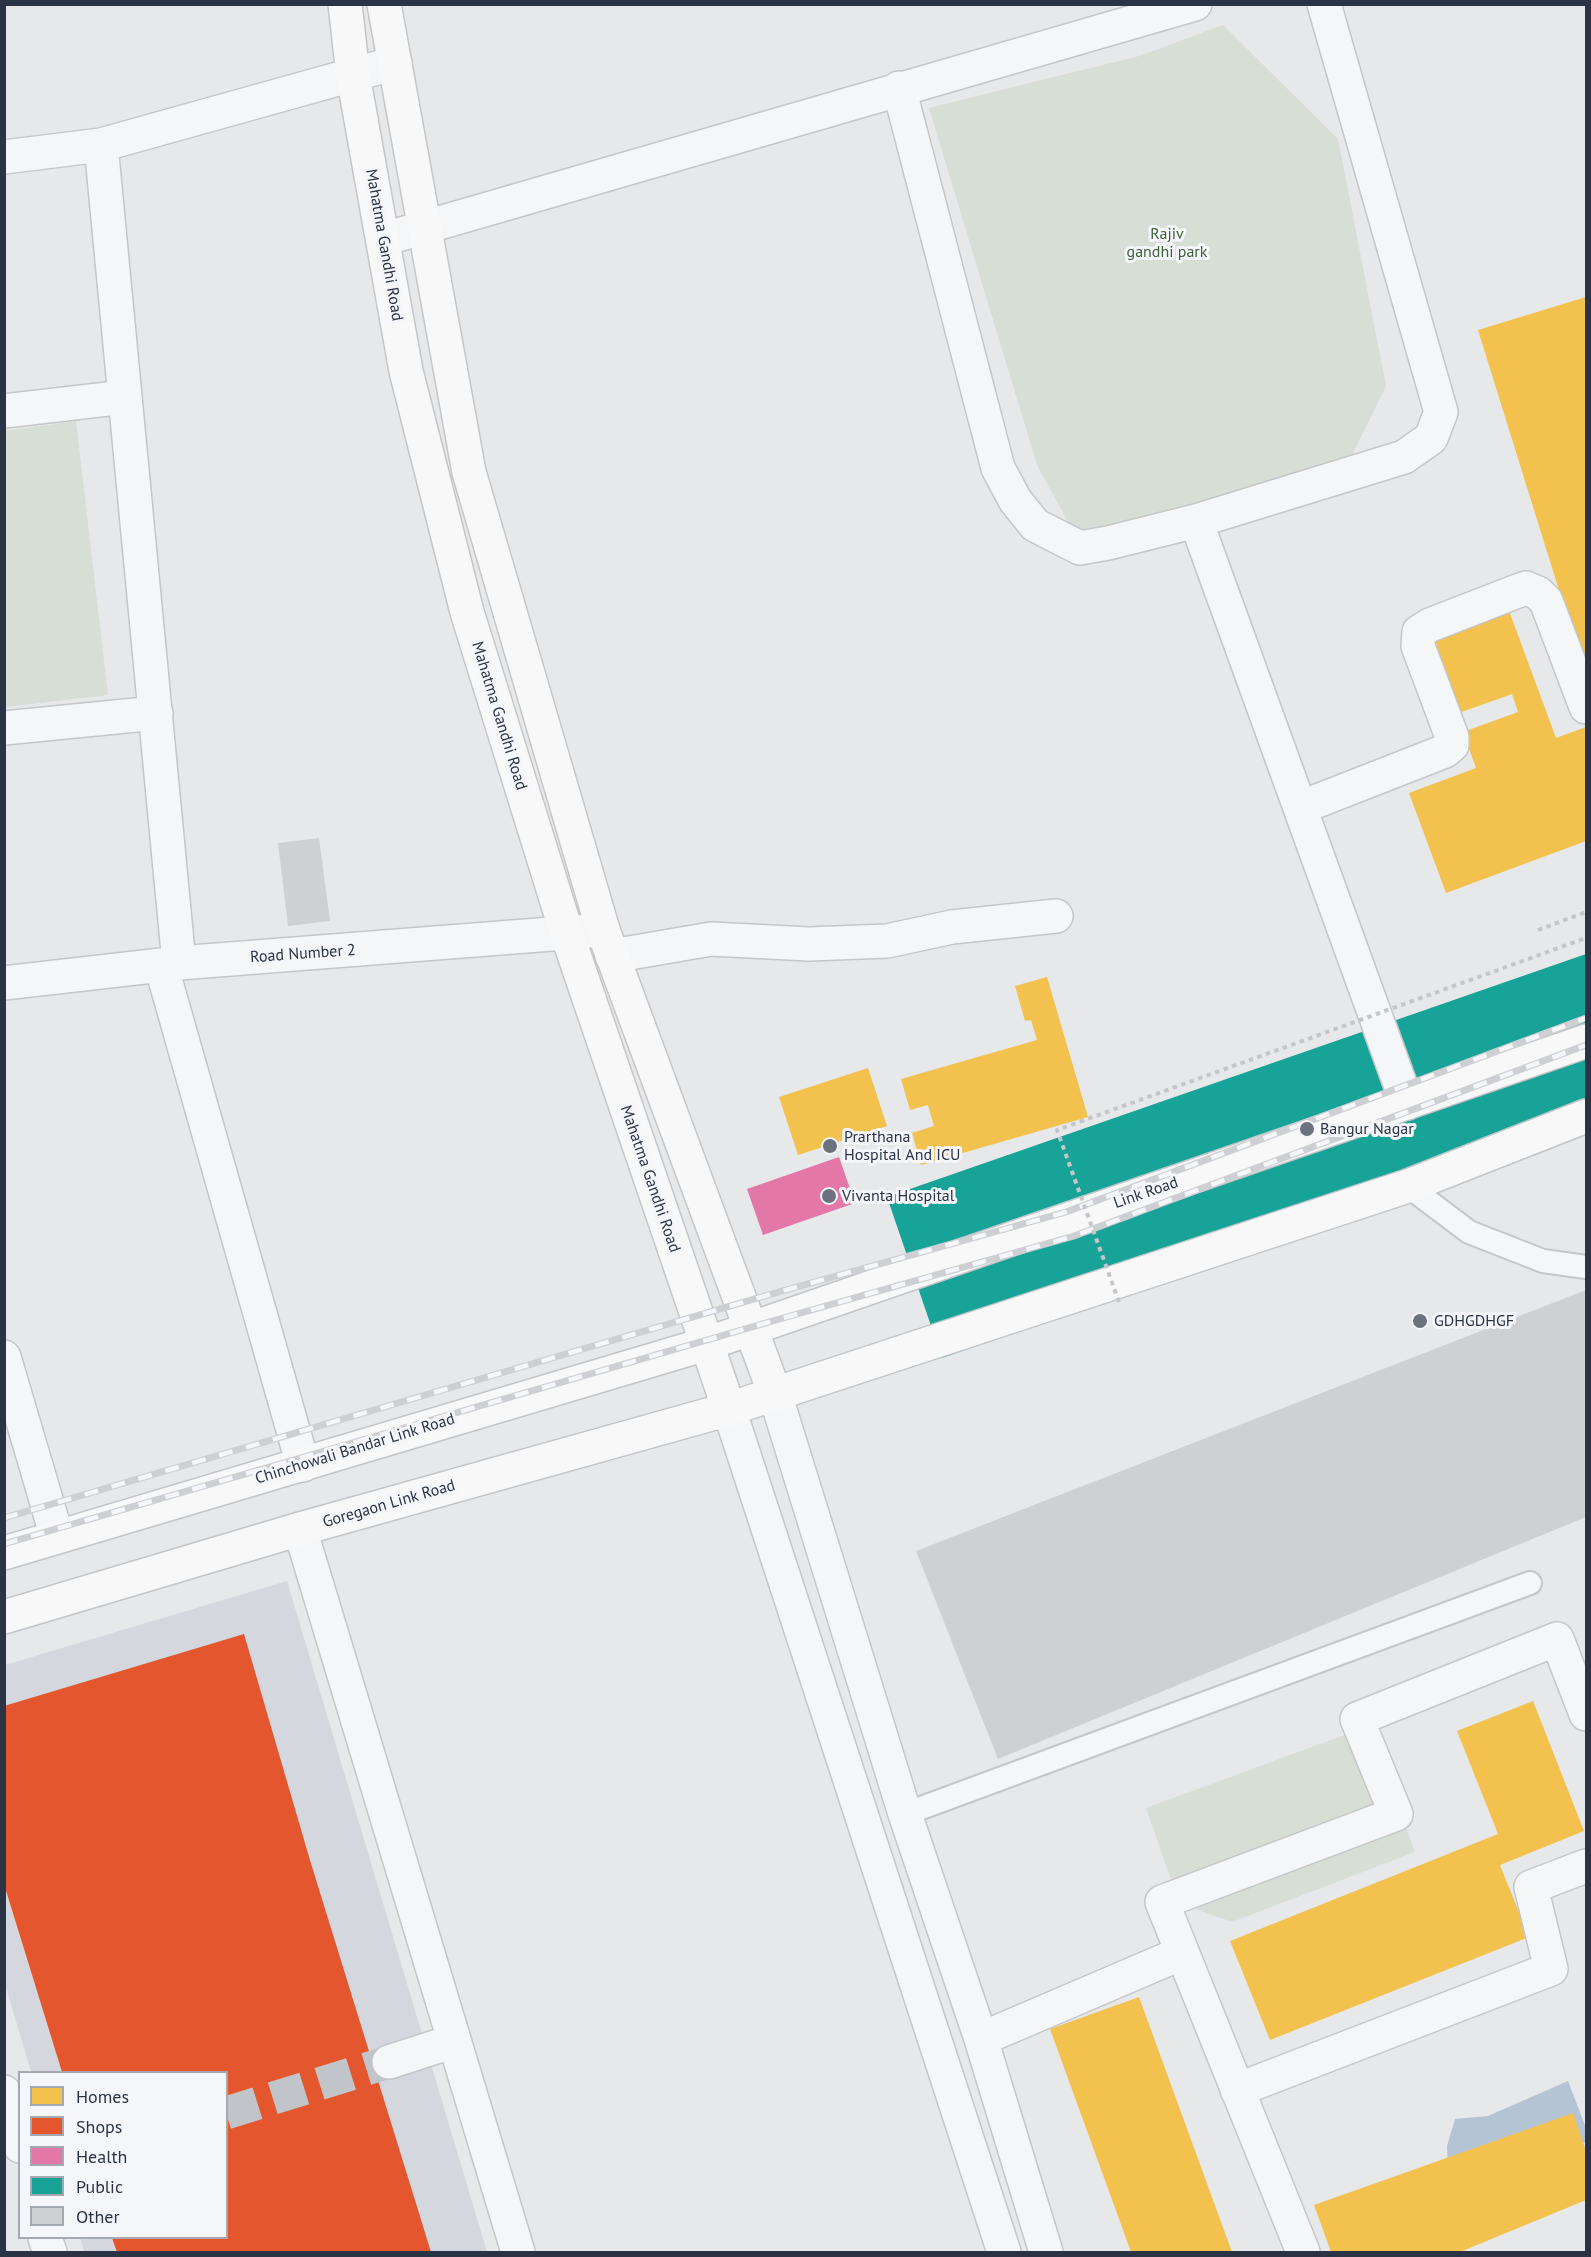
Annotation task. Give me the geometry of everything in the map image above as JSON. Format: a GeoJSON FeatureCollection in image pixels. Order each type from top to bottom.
{"type":"FeatureCollection","features":[{"type":"Feature","properties":{"kind":"main road","name":"Mahatma Gandhi Road"},"geometry":{"type":"LineString","coordinates":[[345,4],[352,75],[384,239],[406,371],[467,612],[567,934],[729,1409]]}},
{"type":"Feature","properties":{"kind":"main road"},"geometry":{"type":"LineString","coordinates":[[384,4],[469,472],[608,943],[775,1394],[1408,1186],[1587,1116]]}},
{"type":"Feature","properties":{"kind":"main road","name":"Link Road"},"geometry":{"type":"LineString","coordinates":[[706,1344],[1587,1041]]}},
{"type":"Feature","properties":{"kind":"main road","name":"Chinchowali Bandar Link Road"},"geometry":{"type":"LineString","coordinates":[[4,1553],[706,1344]]}},
{"type":"Feature","properties":{"kind":"main road","name":"Goregaon Link Road"},"geometry":{"type":"LineString","coordinates":[[4,1617],[300,1529],[729,1409],[775,1394]]}},
{"type":"Feature","properties":{"kind":"street"},"geometry":{"type":"LineString","coordinates":[[384,239],[426,229],[899,88],[1116,16],[1195,4]]}},
{"type":"Feature","properties":{"kind":"street"},"geometry":{"type":"LineString","coordinates":[[899,88],[998,468],[1015,500],[1035,525],[1080,548],[1196,521],[1404,457],[1431,438],[1441,412],[1324,4]]}},
{"type":"Feature","properties":{"kind":"street"},"geometry":{"type":"LineString","coordinates":[[4,157],[101,145],[395,63]]}},
{"type":"Feature","properties":{"kind":"street"},"geometry":{"type":"LineString","coordinates":[[101,145],[156,713],[170,964],[303,1465]]}},
{"type":"Feature","properties":{"kind":"street"},"geometry":{"type":"LineString","coordinates":[[4,411],[125,397]]}},
{"type":"Feature","properties":{"kind":"street"},"geometry":{"type":"LineString","coordinates":[[1196,521],[1302,807],[1407,1103]]}},
{"type":"Feature","properties":{"kind":"street"},"geometry":{"type":"LineString","coordinates":[[1302,807],[1445,751],[1452,745],[1452,737],[1418,646],[1419,632],[1430,625],[1526,588],[1538,593],[1546,601],[1587,707]]}},
{"type":"Feature","properties":{"kind":"street"},"geometry":{"type":"LineString","coordinates":[[4,728],[156,713]]}},
{"type":"Feature","properties":{"kind":"street","name":"Road Number 2"},"geometry":{"type":"LineString","coordinates":[[4,983],[170,964],[567,934],[608,943],[711,939],[809,944],[887,941],[952,927],[1056,916]]}},
{"type":"Feature","properties":{"kind":"street"},"geometry":{"type":"LineString","coordinates":[[4,1356],[57,1537]]}},
{"type":"Feature","properties":{"kind":"street"},"geometry":{"type":"LineString","coordinates":[[729,1409],[995,2250],[1043,2244],[981,2039],[905,1814],[775,1394]]}},
{"type":"Feature","properties":{"kind":"street"},"geometry":{"type":"LineString","coordinates":[[300,1529],[518,2253]]}},
{"type":"Feature","properties":{"kind":"street"},"geometry":{"type":"LineString","coordinates":[[1303,2253],[1162,1902],[1396,1814],[1357,1719],[1557,1639],[1587,1714]]}},
{"type":"Feature","properties":{"kind":"street"},"geometry":{"type":"LineString","coordinates":[[1238,2090],[1551,1969],[1531,1887],[1587,1866]]}},
{"type":"Feature","properties":{"kind":"street"},"geometry":{"type":"LineString","coordinates":[[981,2039],[1182,1953]]}},
{"type":"Feature","properties":{"kind":"street"},"geometry":{"type":"LineString","coordinates":[[389,2062],[454,2041]]}},
{"type":"Feature","properties":{"kind":"street"},"geometry":{"type":"LineString","coordinates":[[4,2092],[18,2139]]}},
{"type":"Feature","properties":{"kind":"lane"},"geometry":{"type":"LineString","coordinates":[[1408,1186],[1469,1232],[1543,1261],[1587,1267]]}},
{"type":"Feature","properties":{"kind":"lane"},"geometry":{"type":"LineString","coordinates":[[905,1814],[1530,1583]]}},
{"type":"Feature","properties":{"kind":"path"},"geometry":{"type":"LineString","coordinates":[[1539,930],[1587,912]]}},
{"type":"Feature","properties":{"kind":"path"},"geometry":{"type":"LineString","coordinates":[[1119,1302],[1057,1130],[1587,938]]}},
{"type":"Feature","properties":{"kind":"shaded area"},"geometry":{"type":"Polygon","coordinates":[[[287,1581],[487,2252],[84,2252],[80,2239],[228,2239],[228,2071],[31,2071],[5,1984],[5,1665],[287,1581]]]}},
{"type":"Feature","properties":{"kind":"green space","name":"Rajiv gandhi park"},"geometry":{"type":"Polygon","coordinates":[[[1223,25],[1338,139],[1386,386],[1337,486],[1199,517],[1073,531],[1037,465],[929,108],[1139,56],[1223,25]]]}},
{"type":"Feature","properties":{"kind":"green space"},"geometry":{"type":"Polygon","coordinates":[[[76,421],[108,695],[5,707],[5,431],[76,421]]]}},
{"type":"Feature","properties":{"kind":"green space"},"geometry":{"type":"Polygon","coordinates":[[[1369,1726],[1415,1852],[1232,1922],[1179,1903],[1146,1808],[1369,1726]]]}},
{"type":"Feature","properties":{"kind":"water"},"geometry":{"type":"Polygon","coordinates":[[[1568,2081],[1586,2128],[1586,2142],[1459,2188],[1448,2168],[1447,2146],[1455,2119],[1488,2116],[1568,2081]]]}},
{"type":"Feature","properties":{"kind":"building: Homes"},"geometry":{"type":"Polygon","coordinates":[[[1586,297],[1586,677],[1478,330],[1586,297]]]}},
{"type":"Feature","properties":{"kind":"building: Homes"},"geometry":{"type":"Polygon","coordinates":[[[1508,608],[1556,738],[1586,727],[1586,841],[1446,893],[1409,793],[1476,768],[1463,732],[1518,712],[1512,694],[1456,714],[1428,638],[1508,608]]]}},
{"type":"Feature","properties":{"kind":"building: Homes"},"geometry":{"type":"Polygon","coordinates":[[[1047,977],[1088,1117],[921,1165],[912,1133],[934,1126],[928,1105],[910,1110],[901,1079],[1037,1040],[1031,1020],[1025,1021],[1015,986],[1047,977]]]}},
{"type":"Feature","properties":{"kind":"building: Homes"},"geometry":{"type":"Polygon","coordinates":[[[868,1068],[887,1126],[798,1155],[779,1097],[868,1068]]]}},
{"type":"Feature","properties":{"kind":"building: Homes"},"geometry":{"type":"Polygon","coordinates":[[[1533,1701],[1584,1831],[1500,1865],[1529,1937],[1270,2040],[1230,1941],[1498,1834],[1457,1731],[1533,1701]]]}},
{"type":"Feature","properties":{"kind":"building: Homes"},"geometry":{"type":"Polygon","coordinates":[[[274,1740],[309,1857],[23,1945],[4,1884],[4,1822],[274,1740]]]}},
{"type":"Feature","properties":{"kind":"building: Homes"},"geometry":{"type":"Polygon","coordinates":[[[1139,1997],[1232,2252],[1131,2252],[1050,2029],[1139,1997]]]}},
{"type":"Feature","properties":{"kind":"building: Homes"},"geometry":{"type":"Polygon","coordinates":[[[1573,2113],[1586,2151],[1586,2200],[1460,2252],[1331,2252],[1314,2205],[1573,2113]]]}},
{"type":"Feature","properties":{"kind":"building: Shops"},"geometry":{"type":"Polygon","coordinates":[[[244,1634],[309,1857],[431,2252],[117,2252],[112,2239],[228,2239],[228,2071],[62,2071],[4,1884],[4,1706],[244,1634]]]}},
{"type":"Feature","properties":{"kind":"building: Health"},"geometry":{"type":"Polygon","coordinates":[[[839,1157],[855,1203],[763,1235],[747,1189],[839,1157]]]}},
{"type":"Feature","properties":{"kind":"building: Public"},"geometry":{"type":"Polygon","coordinates":[[[1586,954],[1586,1134],[942,1358],[887,1197],[1586,954]]]}},
{"type":"Feature","properties":{"kind":"building: Other"},"geometry":{"type":"Polygon","coordinates":[[[319,838],[330,921],[288,926],[278,843],[319,838]]]}},
{"type":"Feature","properties":{"kind":"building: Other"},"geometry":{"type":"Polygon","coordinates":[[[1586,1290],[1586,1517],[998,1759],[916,1551],[1586,1290]]]}},
{"type":"Feature","properties":{"kind":"tunnel"},"geometry":{"type":"LineString","coordinates":[[228,2112],[389,2062]]}},
{"type":"Feature","properties":{"kind":"railway"},"geometry":{"type":"LineString","coordinates":[[4,1518],[768,1295],[1066,1212],[1586,1018]]}},
{"type":"Feature","properties":{"kind":"railway"},"geometry":{"type":"LineString","coordinates":[[4,1544],[1074,1236],[1586,1045]]}},
{"type":"Feature","properties":{"kind":"place","name":"Bangur Nagar"},"geometry":{"type":"Point","coordinates":[1307,1129]}},
{"type":"Feature","properties":{"kind":"place","name":"Prarthana Hospital And ICU"},"geometry":{"type":"Point","coordinates":[830,1146]}},
{"type":"Feature","properties":{"kind":"place","name":"Vivanta Hospital"},"geometry":{"type":"Point","coordinates":[829,1196]}},
{"type":"Feature","properties":{"kind":"place","name":"GDHGDHGF"},"geometry":{"type":"Point","coordinates":[1420,1321]}}]}
